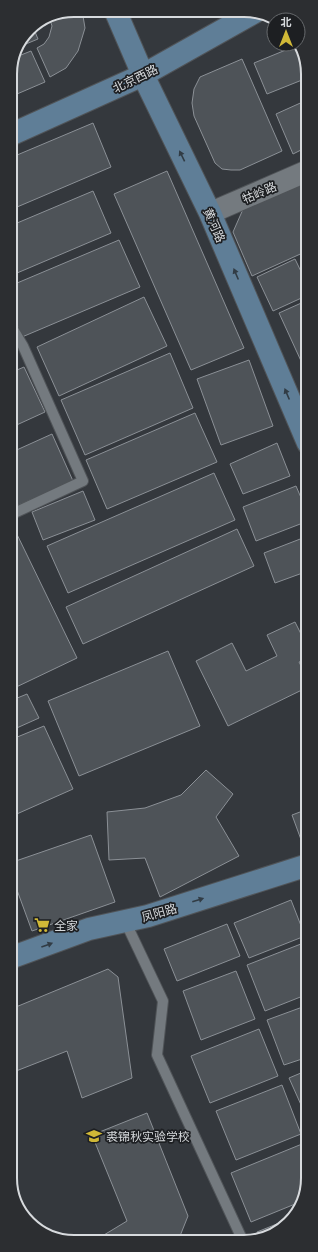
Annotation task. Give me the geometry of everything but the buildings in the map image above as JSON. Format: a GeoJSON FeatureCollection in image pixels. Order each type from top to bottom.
{"type":"FeatureCollection","features":[{"type":"Feature","properties":{"kind":"street","name":"黄河路"},"geometry":{"type":"LineString","coordinates":[[118,17],[143,75],[210,213],[301,427]]}},
{"type":"Feature","properties":{"kind":"street","name":"北京西路"},"geometry":{"type":"LineString","coordinates":[[17,132],[143,75],[246,17]]}},
{"type":"Feature","properties":{"kind":"street","name":"牯岭路"},"geometry":{"type":"LineString","coordinates":[[210,213],[301,174]]}},
{"type":"Feature","properties":{"kind":"street","name":"凤阳路"},"geometry":{"type":"LineString","coordinates":[[17,955],[89,929],[148,916],[301,868]]}},
{"type":"Feature","properties":{"kind":"lane"},"geometry":{"type":"LineString","coordinates":[[17,336],[23,346],[83,481],[17,512]]}},
{"type":"Feature","properties":{"kind":"lane"},"geometry":{"type":"LineString","coordinates":[[125,922],[163,1001],[157,1055],[240,1235]]}},
{"type":"Feature","properties":{"kind":"place","name":"全家"},"geometry":{"type":"Point","coordinates":[42,925]}},
{"type":"Feature","properties":{"kind":"place","name":"裘锦秋实验学校"},"geometry":{"type":"Point","coordinates":[94,1136]}}]}
